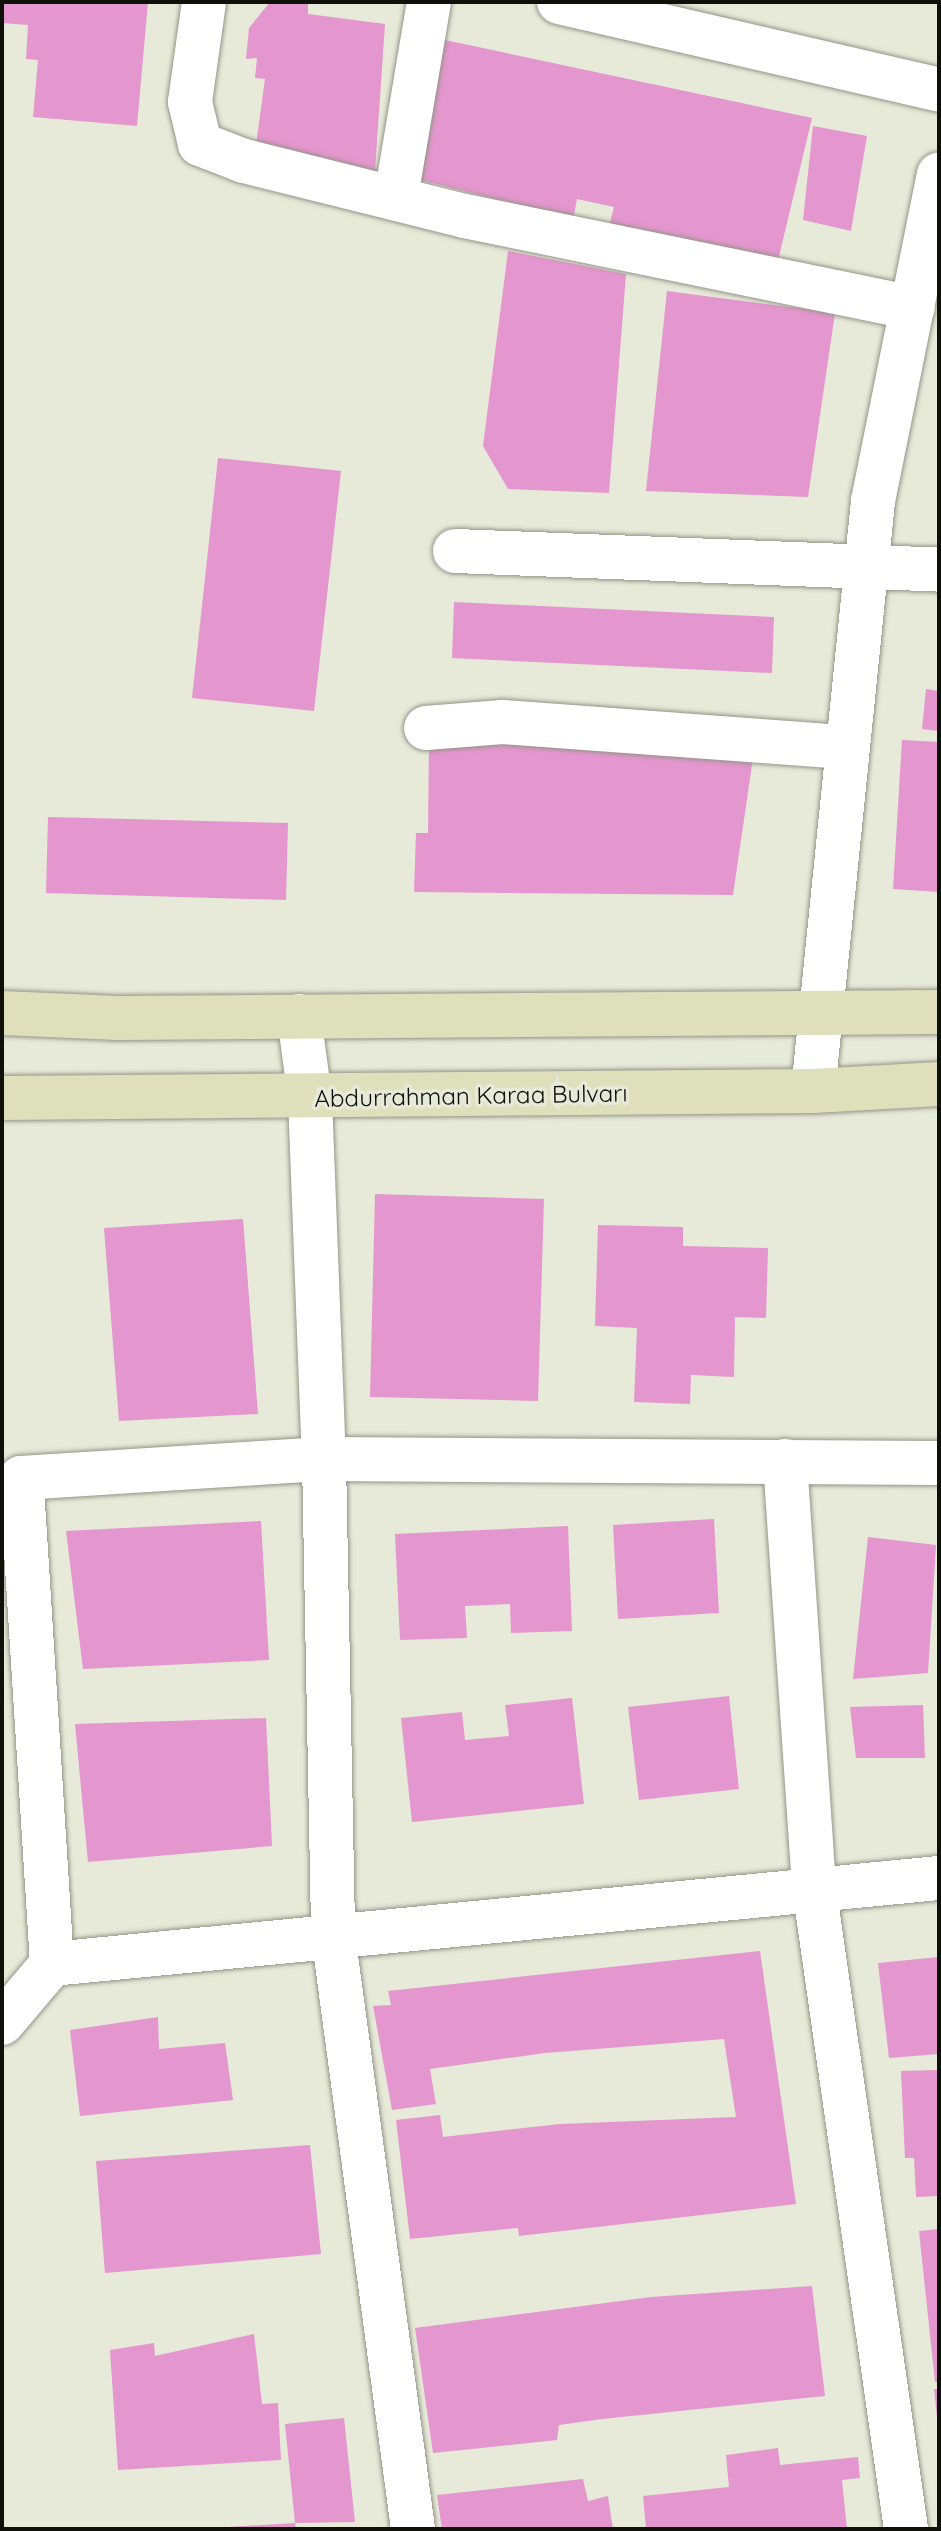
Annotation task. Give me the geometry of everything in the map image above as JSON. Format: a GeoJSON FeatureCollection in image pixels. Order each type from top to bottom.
{"type":"FeatureCollection","features":[{"type":"Feature","properties":{"kind":"main road"},"geometry":{"type":"LineString","coordinates":[[2,1013],[118,1018],[939,1012]]}},
{"type":"Feature","properties":{"kind":"main road","name":"Abdurrahman Karaa Bulvarı"},"geometry":{"type":"LineString","coordinates":[[2,1098],[310,1098],[813,1091],[939,1084]]}},
{"type":"Feature","properties":{"kind":"street"},"geometry":{"type":"LineString","coordinates":[[204,2],[190,102],[200,144],[244,161],[396,197],[913,308]]}},
{"type":"Feature","properties":{"kind":"street"},"geometry":{"type":"LineString","coordinates":[[396,197],[429,2]]}},
{"type":"Feature","properties":{"kind":"street"},"geometry":{"type":"LineString","coordinates":[[559,2],[939,90]]}},
{"type":"Feature","properties":{"kind":"street"},"geometry":{"type":"LineString","coordinates":[[813,1091],[845,747],[873,501],[939,175]]}},
{"type":"Feature","properties":{"kind":"street"},"geometry":{"type":"LineString","coordinates":[[455,551],[939,570]]}},
{"type":"Feature","properties":{"kind":"street"},"geometry":{"type":"LineString","coordinates":[[426,728],[503,722],[845,747]]}},
{"type":"Feature","properties":{"kind":"street"},"geometry":{"type":"LineString","coordinates":[[299,1016],[310,1098],[324,1459],[333,1934],[413,2529]]}},
{"type":"Feature","properties":{"kind":"street"},"geometry":{"type":"LineString","coordinates":[[52,1964],[21,1478],[324,1459],[939,1463]]}},
{"type":"Feature","properties":{"kind":"street"},"geometry":{"type":"LineString","coordinates":[[785,1461],[814,1887],[906,2529]]}},
{"type":"Feature","properties":{"kind":"street"},"geometry":{"type":"LineString","coordinates":[[2,2023],[52,1964],[814,1887],[939,1878]]}},
{"type":"Feature","properties":{"kind":"building"},"geometry":{"type":"Polygon","coordinates":[[[2,2],[148,2],[137,126],[33,117],[38,60],[26,59],[28,25],[2,23],[2,2]]]}},
{"type":"Feature","properties":{"kind":"building"},"geometry":{"type":"Polygon","coordinates":[[[270,2],[308,2],[308,14],[385,24],[375,171],[255,152],[265,79],[255,78],[257,58],[246,59],[249,28],[270,2]]]}},
{"type":"Feature","properties":{"kind":"building"},"geometry":{"type":"Polygon","coordinates":[[[440,39],[812,118],[777,265],[608,230],[614,207],[577,199],[573,219],[409,177],[440,39]]]}},
{"type":"Feature","properties":{"kind":"building"},"geometry":{"type":"Polygon","coordinates":[[[813,126],[867,136],[851,231],[803,220],[813,126]]]}},
{"type":"Feature","properties":{"kind":"building"},"geometry":{"type":"Polygon","coordinates":[[[508,251],[626,274],[609,493],[508,489],[483,446],[508,251]]]}},
{"type":"Feature","properties":{"kind":"building"},"geometry":{"type":"Polygon","coordinates":[[[667,291],[835,313],[808,497],[646,491],[667,291]]]}},
{"type":"Feature","properties":{"kind":"building"},"geometry":{"type":"Polygon","coordinates":[[[218,458],[341,471],[314,711],[192,698],[218,458]]]}},
{"type":"Feature","properties":{"kind":"building"},"geometry":{"type":"Polygon","coordinates":[[[454,602],[774,617],[772,673],[452,658],[454,602]]]}},
{"type":"Feature","properties":{"kind":"building"},"geometry":{"type":"Polygon","coordinates":[[[926,689],[939,691],[939,731],[922,729],[926,689]]]}},
{"type":"Feature","properties":{"kind":"building"},"geometry":{"type":"Polygon","coordinates":[[[429,740],[753,758],[733,895],[414,892],[416,833],[428,833],[429,740]]]}},
{"type":"Feature","properties":{"kind":"building"},"geometry":{"type":"Polygon","coordinates":[[[902,740],[939,742],[939,892],[893,889],[902,740]]]}},
{"type":"Feature","properties":{"kind":"building"},"geometry":{"type":"Polygon","coordinates":[[[48,817],[288,823],[286,900],[46,893],[48,817]]]}},
{"type":"Feature","properties":{"kind":"building"},"geometry":{"type":"Polygon","coordinates":[[[375,1194],[544,1199],[538,1401],[370,1397],[375,1194]]]}},
{"type":"Feature","properties":{"kind":"building"},"geometry":{"type":"Polygon","coordinates":[[[243,1219],[258,1414],[119,1421],[104,1228],[243,1219]]]}},
{"type":"Feature","properties":{"kind":"building"},"geometry":{"type":"Polygon","coordinates":[[[598,1225],[683,1227],[683,1246],[768,1248],[766,1318],[735,1317],[734,1377],[691,1375],[690,1404],[634,1402],[637,1328],[595,1326],[598,1225]]]}},
{"type":"Feature","properties":{"kind":"building"},"geometry":{"type":"Polygon","coordinates":[[[714,1519],[719,1613],[618,1619],[613,1525],[714,1519]]]}},
{"type":"Feature","properties":{"kind":"building"},"geometry":{"type":"Polygon","coordinates":[[[261,1521],[269,1660],[83,1669],[66,1531],[261,1521]]]}},
{"type":"Feature","properties":{"kind":"building"},"geometry":{"type":"Polygon","coordinates":[[[568,1526],[572,1631],[511,1633],[510,1604],[465,1606],[467,1638],[400,1640],[395,1534],[568,1526]]]}},
{"type":"Feature","properties":{"kind":"building"},"geometry":{"type":"Polygon","coordinates":[[[868,1537],[936,1545],[928,1673],[853,1679],[868,1537]]]}},
{"type":"Feature","properties":{"kind":"building"},"geometry":{"type":"Polygon","coordinates":[[[729,1696],[739,1789],[639,1800],[628,1707],[729,1696]]]}},
{"type":"Feature","properties":{"kind":"building"},"geometry":{"type":"Polygon","coordinates":[[[572,1698],[584,1804],[412,1822],[401,1718],[462,1712],[465,1740],[509,1736],[505,1705],[572,1698]]]}},
{"type":"Feature","properties":{"kind":"building"},"geometry":{"type":"Polygon","coordinates":[[[923,1705],[925,1758],[856,1758],[850,1707],[923,1705]]]}},
{"type":"Feature","properties":{"kind":"building"},"geometry":{"type":"Polygon","coordinates":[[[266,1718],[272,1846],[88,1862],[75,1724],[266,1718]]]}},
{"type":"Feature","properties":{"kind":"building"},"geometry":{"type":"Polygon","coordinates":[[[760,1951],[796,2204],[519,2236],[518,2228],[410,2239],[396,2120],[440,2115],[443,2137],[560,2124],[736,2117],[724,2039],[545,2053],[430,2069],[436,2104],[392,2110],[373,2006],[391,2005],[388,1991],[760,1951]]]}},
{"type":"Feature","properties":{"kind":"building"},"geometry":{"type":"Polygon","coordinates":[[[939,1957],[939,2054],[889,2058],[878,1963],[939,1957]]]}},
{"type":"Feature","properties":{"kind":"building"},"geometry":{"type":"Polygon","coordinates":[[[158,2017],[159,2049],[225,2043],[233,2100],[80,2116],[70,2030],[158,2017]]]}},
{"type":"Feature","properties":{"kind":"building"},"geometry":{"type":"Polygon","coordinates":[[[939,2070],[939,2196],[916,2197],[914,2158],[905,2158],[901,2071],[939,2070]]]}},
{"type":"Feature","properties":{"kind":"building"},"geometry":{"type":"Polygon","coordinates":[[[310,2145],[321,2254],[105,2273],[96,2161],[310,2145]]]}},
{"type":"Feature","properties":{"kind":"building"},"geometry":{"type":"Polygon","coordinates":[[[939,2229],[939,2382],[935,2382],[919,2231],[939,2229]]]}},
{"type":"Feature","properties":{"kind":"building"},"geometry":{"type":"Polygon","coordinates":[[[812,2286],[825,2396],[559,2425],[557,2440],[433,2453],[415,2328],[651,2297],[812,2286]]]}},
{"type":"Feature","properties":{"kind":"building"},"geometry":{"type":"Polygon","coordinates":[[[254,2334],[262,2404],[278,2403],[281,2460],[118,2470],[110,2350],[154,2343],[155,2356],[254,2334]]]}},
{"type":"Feature","properties":{"kind":"building"},"geometry":{"type":"Polygon","coordinates":[[[934,2389],[939,2389],[939,2417],[937,2417],[934,2389]]]}},
{"type":"Feature","properties":{"kind":"building"},"geometry":{"type":"Polygon","coordinates":[[[344,2418],[355,2522],[295,2523],[285,2424],[344,2418]]]}},
{"type":"Feature","properties":{"kind":"building"},"geometry":{"type":"Polygon","coordinates":[[[778,2448],[780,2465],[858,2457],[860,2478],[842,2480],[847,2529],[646,2529],[643,2496],[729,2487],[726,2455],[778,2448]]]}},
{"type":"Feature","properties":{"kind":"building"},"geometry":{"type":"Polygon","coordinates":[[[583,2479],[588,2501],[608,2496],[613,2529],[442,2529],[437,2495],[583,2479]]]}},
{"type":"Feature","properties":{"kind":"building"},"geometry":{"type":"Polygon","coordinates":[[[295,2523],[296,2529],[229,2529],[229,2527],[295,2523]]]}}]}
